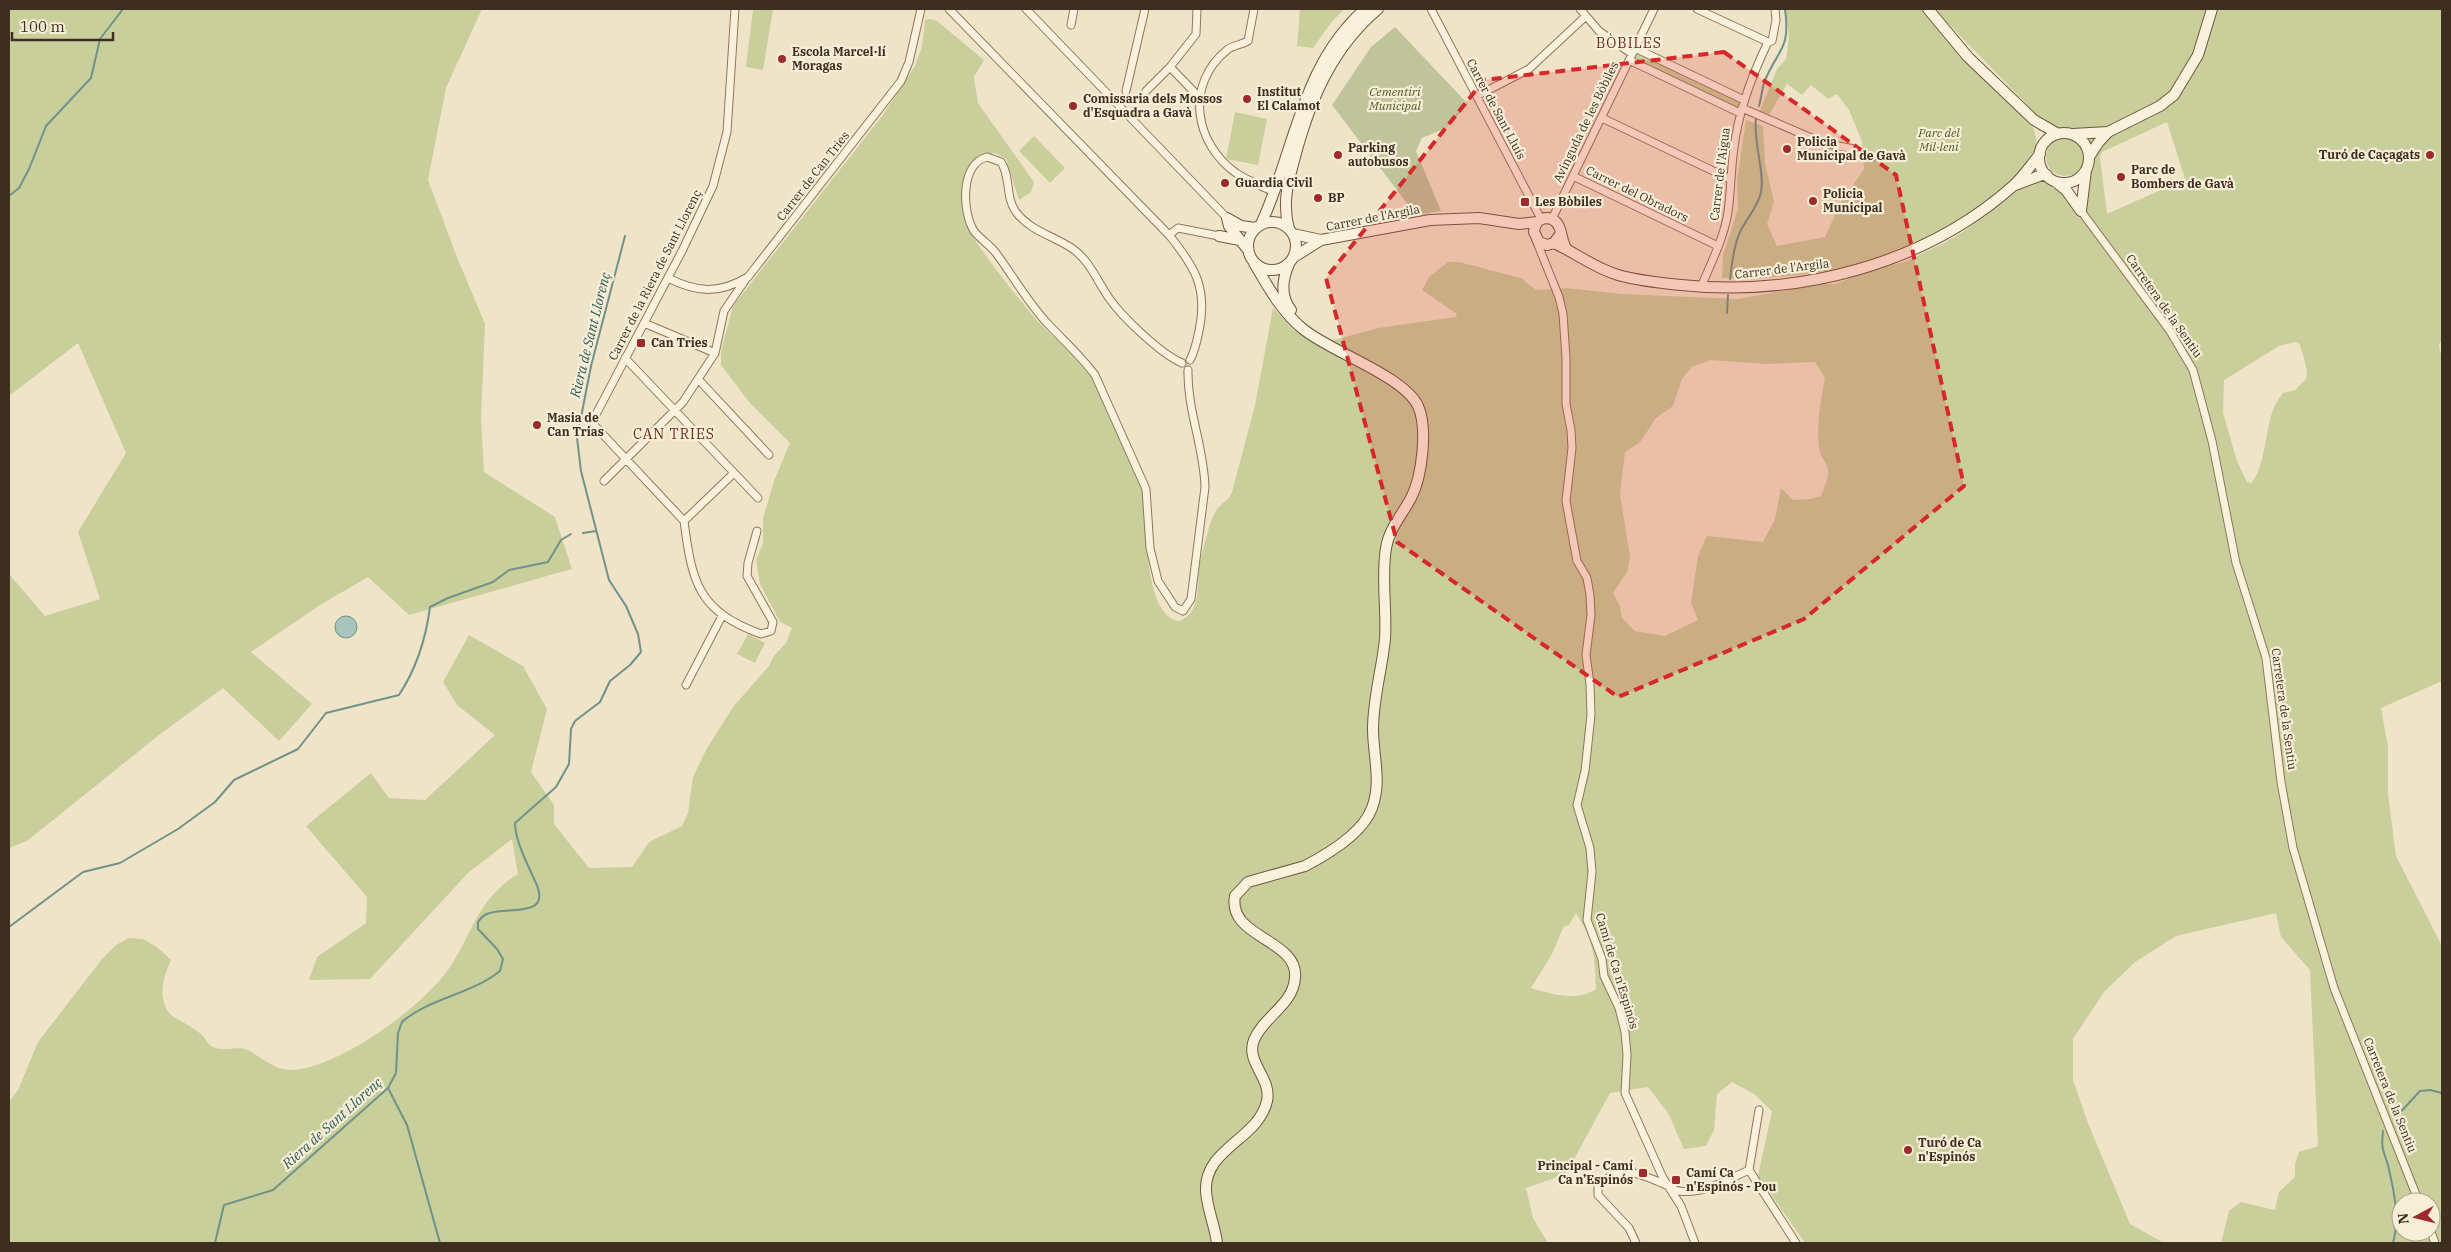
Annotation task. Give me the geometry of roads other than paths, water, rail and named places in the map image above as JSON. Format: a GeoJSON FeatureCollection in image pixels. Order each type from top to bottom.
{"type":"FeatureCollection","features":[{"type":"Feature","properties":{"kind":"main road"},"geometry":{"type":"LineString","coordinates":[[1248,250],[1249,238],[1258,226],[1274,192],[1312,80],[1335,42],[1365,9]]}},
{"type":"Feature","properties":{"kind":"main road"},"geometry":{"type":"LineString","coordinates":[[1219,1243],[1210,1193],[1212,1174],[1227,1155],[1261,1125],[1268,1112],[1272,1098],[1272,1089],[1257,1056],[1258,1041],[1293,998],[1300,980],[1299,969],[1294,955],[1247,921],[1241,911],[1239,902],[1243,891],[1251,884],[1299,872],[1324,859],[1360,832],[1375,811],[1380,779],[1377,717],[1389,638],[1390,546],[1399,523],[1418,492],[1427,453],[1427,424],[1425,412],[1419,398],[1401,380],[1329,340],[1297,318],[1284,299],[1284,284],[1296,246],[1284,208],[1287,186],[1314,98],[1342,48],[1378,9]]}},
{"type":"Feature","properties":{"kind":"main road"},"geometry":{"type":"LineString","coordinates":[[1928,9],[1968,57],[2034,120],[2058,134],[2108,132]]}},
{"type":"Feature","properties":{"kind":"main road"},"geometry":{"type":"LineString","coordinates":[[2081,211],[2086,170],[2090,157],[2098,143],[2108,132],[2160,106],[2174,95],[2198,56],[2212,9]]}},
{"type":"Feature","properties":{"kind":"main road"},"geometry":{"type":"LineString","coordinates":[[2034,120],[2041,137],[2040,162],[2050,178],[2068,182],[2076,180],[2086,170]]}},
{"type":"Feature","properties":{"kind":"main road"},"geometry":{"type":"LineString","coordinates":[[2041,151],[2046,141],[2058,134]]}},
{"type":"Feature","properties":{"kind":"main road"},"geometry":{"type":"LineString","coordinates":[[2073,134],[2085,143],[2090,157]]}},
{"type":"Feature","properties":{"kind":"main road","name":"Carrer de l'Argila"},"geometry":{"type":"LineString","coordinates":[[1552,244],[1566,248],[1586,262],[1619,275],[1648,282],[1723,288],[1823,278],[1892,259],[1930,242],[1978,214],[2014,185],[2041,151]]}},
{"type":"Feature","properties":{"kind":"main road","name":"Carrer de l'Argila"},"geometry":{"type":"LineString","coordinates":[[2014,185],[2042,174],[2050,178]]}},
{"type":"Feature","properties":{"kind":"main road","name":"Carretera de la Sentiu"},"geometry":{"type":"LineString","coordinates":[[2050,178],[2066,190],[2081,211]]}},
{"type":"Feature","properties":{"kind":"main road","name":"Carrer de l'Argila"},"geometry":{"type":"LineString","coordinates":[[1291,261],[1321,240],[1430,220],[1478,218],[1537,228]]}},
{"type":"Feature","properties":{"kind":"main road"},"geometry":{"type":"LineString","coordinates":[[1561,232],[1552,244],[1542,244],[1537,228],[1552,219],[1558,223],[1561,232],[1566,248]]}},
{"type":"Feature","properties":{"kind":"main road"},"geometry":{"type":"LineString","coordinates":[[1228,222],[1241,226],[1258,226],[1276,222],[1291,232]]}},
{"type":"Feature","properties":{"kind":"main road"},"geometry":{"type":"LineString","coordinates":[[1219,236],[1226,233],[1228,222]]}},
{"type":"Feature","properties":{"kind":"main road"},"geometry":{"type":"LineString","coordinates":[[1219,1243],[1206,1192],[1209,1171],[1215,1160],[1257,1123],[1264,1111],[1268,1089],[1253,1057],[1252,1046],[1262,1027],[1290,996],[1295,978],[1295,968],[1288,956],[1243,923],[1235,913],[1235,896],[1248,882],[1305,866],[1321,857],[1356,829],[1371,811],[1377,788],[1373,730],[1385,638],[1386,549],[1395,523],[1415,490],[1422,451],[1420,412],[1408,392],[1397,382],[1360,364],[1302,328],[1274,298],[1248,250],[1228,222]]}},
{"type":"Feature","properties":{"kind":"main road","name":"Carrer de l'Argila"},"geometry":{"type":"LineString","coordinates":[[1291,232],[1321,240]]}},
{"type":"Feature","properties":{"kind":"main road"},"geometry":{"type":"LineString","coordinates":[[1219,236],[1240,240]]}},
{"type":"Feature","properties":{"kind":"main road"},"geometry":{"type":"LineString","coordinates":[[1254,263],[1269,271],[1278,270],[1291,261]]}},
{"type":"Feature","properties":{"kind":"street","name":"Carrer de la Riera de Sant Llorenç"},"geometry":{"type":"LineString","coordinates":[[625,460],[595,426],[593,420],[704,208],[722,155],[731,99],[735,9]]}},
{"type":"Feature","properties":{"kind":"street","name":"Carrer de Can Tries"},"geometry":{"type":"LineString","coordinates":[[668,278],[689,288],[709,290],[729,287],[748,277],[900,81],[909,62],[921,9]]}},
{"type":"Feature","properties":{"kind":"street"},"geometry":{"type":"LineString","coordinates":[[949,9],[1169,235],[1195,271],[1200,288],[1201,320],[1190,360],[1192,365],[1188,370],[1191,409],[1205,472],[1206,487],[1191,599],[1183,611],[1175,607],[1158,581],[1150,548],[1146,489],[1095,374],[1038,313],[996,254],[974,231],[970,218],[967,188],[968,176],[975,163],[987,157],[1001,162],[1008,178],[1010,199],[1016,213],[1031,228],[1073,249],[1084,259],[1120,313],[1182,363],[1183,368],[1188,370]]}},
{"type":"Feature","properties":{"kind":"street"},"geometry":{"type":"LineString","coordinates":[[1026,9],[1228,222]]}},
{"type":"Feature","properties":{"kind":"street"},"geometry":{"type":"LineString","coordinates":[[1071,25],[1074,9]]}},
{"type":"Feature","properties":{"kind":"street"},"geometry":{"type":"LineString","coordinates":[[1126,91],[1145,9]]}},
{"type":"Feature","properties":{"kind":"street"},"geometry":{"type":"LineString","coordinates":[[1146,91],[1170,67],[1196,34],[1196,9]]}},
{"type":"Feature","properties":{"kind":"street"},"geometry":{"type":"LineString","coordinates":[[1254,9],[1248,41],[1225,52],[1204,79],[1200,98],[1200,121],[1207,139],[1219,156],[1236,172],[1274,192]]}},
{"type":"Feature","properties":{"kind":"street","name":"Carrer de Sant Lluís"},"geometry":{"type":"LineString","coordinates":[[1431,9],[1477,96],[1537,228]]}},
{"type":"Feature","properties":{"kind":"street"},"geometry":{"type":"LineString","coordinates":[[1580,9],[1606,37],[1632,54],[1741,111],[1823,143],[1854,148]]}},
{"type":"Feature","properties":{"kind":"street","name":"Avinguda de les Bòbiles"},"geometry":{"type":"LineString","coordinates":[[1552,219],[1654,9]]}},
{"type":"Feature","properties":{"kind":"street"},"geometry":{"type":"LineString","coordinates":[[1698,9],[1768,42]]}},
{"type":"Feature","properties":{"kind":"street","name":"Carrer de l'Aigua"},"geometry":{"type":"LineString","coordinates":[[1701,287],[1718,246],[1728,211],[1730,179],[1741,111],[1768,42],[1772,41],[1775,32],[1775,9]]}},
{"type":"Feature","properties":{"kind":"street"},"geometry":{"type":"LineString","coordinates":[[1477,96],[1529,70],[1586,16]]}},
{"type":"Feature","properties":{"kind":"street"},"geometry":{"type":"LineString","coordinates":[[1632,54],[1744,100]]}},
{"type":"Feature","properties":{"kind":"street"},"geometry":{"type":"LineString","coordinates":[[1170,67],[1200,98]]}},
{"type":"Feature","properties":{"kind":"street"},"geometry":{"type":"LineString","coordinates":[[1602,118],[1730,179]]}},
{"type":"Feature","properties":{"kind":"street","name":"Carrer del Obradors"},"geometry":{"type":"LineString","coordinates":[[1573,176],[1718,246]]}},
{"type":"Feature","properties":{"kind":"street","name":"Carretera de la Sentiu"},"geometry":{"type":"LineString","coordinates":[[2081,211],[2170,332],[2193,370],[2212,441],[2236,564],[2266,658],[2282,782],[2293,848],[2334,988],[2415,1192]]}},
{"type":"Feature","properties":{"kind":"street"},"geometry":{"type":"LineString","coordinates":[[1169,235],[1178,228],[1219,236]]}},
{"type":"Feature","properties":{"kind":"street","name":"Camí de Ca n'Espinós"},"geometry":{"type":"LineString","coordinates":[[1537,228],[1544,258],[1559,297],[1563,314],[1566,358],[1566,404],[1572,448],[1566,501],[1577,561],[1587,578],[1590,595],[1591,615],[1586,655],[1590,684],[1591,715],[1585,771],[1577,805],[1590,848],[1592,872],[1587,920],[1602,959],[1604,976],[1619,1008],[1625,1032],[1627,1055],[1625,1093],[1667,1185],[1681,1206],[1694,1243]]}},
{"type":"Feature","properties":{"kind":"street"},"geometry":{"type":"LineString","coordinates":[[1544,258],[1545,251],[1552,244]]}},
{"type":"Feature","properties":{"kind":"street"},"geometry":{"type":"LineString","coordinates":[[604,481],[675,411],[698,379],[715,354],[724,311],[748,277]]}},
{"type":"Feature","properties":{"kind":"street"},"geometry":{"type":"LineString","coordinates":[[644,323],[715,354]]}},
{"type":"Feature","properties":{"kind":"street"},"geometry":{"type":"LineString","coordinates":[[625,358],[758,498]]}},
{"type":"Feature","properties":{"kind":"street"},"geometry":{"type":"LineString","coordinates":[[1182,363],[1185,360],[1190,360]]}},
{"type":"Feature","properties":{"kind":"street"},"geometry":{"type":"LineString","coordinates":[[698,379],[769,455]]}},
{"type":"Feature","properties":{"kind":"street"},"geometry":{"type":"LineString","coordinates":[[625,460],[684,521],[692,572],[707,600],[722,616],[761,634],[769,632],[773,622],[747,576],[748,563],[757,531]]}},
{"type":"Feature","properties":{"kind":"street"},"geometry":{"type":"LineString","coordinates":[[684,521],[734,473]]}},
{"type":"Feature","properties":{"kind":"street"},"geometry":{"type":"LineString","coordinates":[[686,685],[722,616]]}},
{"type":"Feature","properties":{"kind":"street"},"geometry":{"type":"LineString","coordinates":[[1759,1110],[1749,1170],[1796,1243]]}},
{"type":"Feature","properties":{"kind":"street"},"geometry":{"type":"LineString","coordinates":[[1636,1243],[1629,1228],[1598,1196],[1598,1187],[1609,1175],[1623,1172],[1667,1185],[1679,1191],[1697,1190],[1712,1186],[1749,1170]]}},
{"type":"Feature","properties":{"kind":"water"},"geometry":{"type":"Polygon","coordinates":[[[346,616],[354,619],[357,627],[354,635],[346,638],[338,635],[335,627],[338,619],[346,616]]]}},
{"type":"Feature","properties":{"kind":"waterway"},"geometry":{"type":"LineString","coordinates":[[9,196],[19,188],[29,169],[46,126],[91,78],[100,39],[123,9]]}},
{"type":"Feature","properties":{"kind":"waterway"},"geometry":{"type":"LineString","coordinates":[[1759,106],[1764,83],[1784,42],[1786,34],[1785,9]]}},
{"type":"Feature","properties":{"kind":"waterway"},"geometry":{"type":"LineString","coordinates":[[1730,279],[1739,235],[1758,202],[1761,192],[1762,184],[1756,137],[1756,118]]}},
{"type":"Feature","properties":{"kind":"waterway","name":"Riera de Sant Llorenç"},"geometry":{"type":"LineString","coordinates":[[215,1243],[224,1205],[273,1190],[388,1088],[396,1073],[398,1033],[402,1022],[412,1014],[489,979],[500,971],[503,959],[497,949],[478,929],[478,922],[483,916],[488,914],[499,911],[527,909],[539,901],[539,893],[535,881],[519,845],[515,823],[556,787],[569,764],[571,729],[575,721],[600,702],[610,681],[630,665],[641,652],[638,634],[626,606],[609,580],[581,471],[577,438],[591,366],[625,236]]}},
{"type":"Feature","properties":{"kind":"waterway"},"geometry":{"type":"LineString","coordinates":[[1727,313],[1728,295]]}},
{"type":"Feature","properties":{"kind":"waterway"},"geometry":{"type":"LineString","coordinates":[[583,533],[596,531]]}},
{"type":"Feature","properties":{"kind":"waterway"},"geometry":{"type":"LineString","coordinates":[[9,927],[83,872],[120,863],[178,829],[215,802],[234,780],[298,749],[326,713],[399,695],[419,653],[430,607],[448,598],[493,582],[509,570],[548,562],[561,540],[571,534]]}},
{"type":"Feature","properties":{"kind":"waterway"},"geometry":{"type":"LineString","coordinates":[[388,1088],[407,1125],[440,1243]]}},
{"type":"Feature","properties":{"kind":"waterway"},"geometry":{"type":"LineString","coordinates":[[2395,1118],[2420,1091],[2430,1090],[2442,1093]]}},
{"type":"Feature","properties":{"kind":"waterway"},"geometry":{"type":"LineString","coordinates":[[2383,1131],[2383,1149],[2394,1194],[2396,1214],[2393,1243]]}},
{"type":"Feature","properties":{"kind":"place","name":"Escola Marcel·lí Moragas"},"geometry":{"type":"Point","coordinates":[782,59]}},
{"type":"Feature","properties":{"kind":"place","name":"Institut El Calamot"},"geometry":{"type":"Point","coordinates":[1247,99]}},
{"type":"Feature","properties":{"kind":"place","name":"Comissaria dels Mossos d'Esquadra a Gavà"},"geometry":{"type":"Point","coordinates":[1073,106]}},
{"type":"Feature","properties":{"kind":"place","name":"Policia Municipal de Gavà"},"geometry":{"type":"Point","coordinates":[1787,149]}},
{"type":"Feature","properties":{"kind":"place","name":"Parking autobusos"},"geometry":{"type":"Point","coordinates":[1338,155]}},
{"type":"Feature","properties":{"kind":"place","name":"Turó de Caçagats"},"geometry":{"type":"Point","coordinates":[2430,155]}},
{"type":"Feature","properties":{"kind":"place","name":"Parc de Bombers de Gavà"},"geometry":{"type":"Point","coordinates":[2121,177]}},
{"type":"Feature","properties":{"kind":"place","name":"Guardia Civil"},"geometry":{"type":"Point","coordinates":[1225,183]}},
{"type":"Feature","properties":{"kind":"place","name":"BP"},"geometry":{"type":"Point","coordinates":[1318,198]}},
{"type":"Feature","properties":{"kind":"place","name":"Policia Municipal"},"geometry":{"type":"Point","coordinates":[1813,201]}},
{"type":"Feature","properties":{"kind":"place","name":"Les Bòbiles"},"geometry":{"type":"Point","coordinates":[1525,202]}},
{"type":"Feature","properties":{"kind":"place","name":"Can Tries"},"geometry":{"type":"Point","coordinates":[641,343]}},
{"type":"Feature","properties":{"kind":"place","name":"Masia de Can Trias"},"geometry":{"type":"Point","coordinates":[537,425]}},
{"type":"Feature","properties":{"kind":"place","name":"Turó de Ca n'Espinós"},"geometry":{"type":"Point","coordinates":[1908,1150]}},
{"type":"Feature","properties":{"kind":"place","name":"Principal - Camí Ca n’Espinós"},"geometry":{"type":"Point","coordinates":[1643,1173]}},
{"type":"Feature","properties":{"kind":"place","name":"Camí Ca n'Espinós - Pou"},"geometry":{"type":"Point","coordinates":[1676,1180]}},
{"type":"Feature","properties":{"kind":"district","name":"BÒBILES"},"geometry":{"type":"Point","coordinates":[1629,43]}},
{"type":"Feature","properties":{"kind":"district","name":"CAN TRIES"},"geometry":{"type":"Point","coordinates":[674,434]}},
{"type":"Feature","properties":{"kind":"park label","name":"Cementiri Municipal"},"geometry":{"type":"Point","coordinates":[1395,99]}},
{"type":"Feature","properties":{"kind":"park label","name":"Parc del Mil·leni"},"geometry":{"type":"Point","coordinates":[1939,140]}}]}
